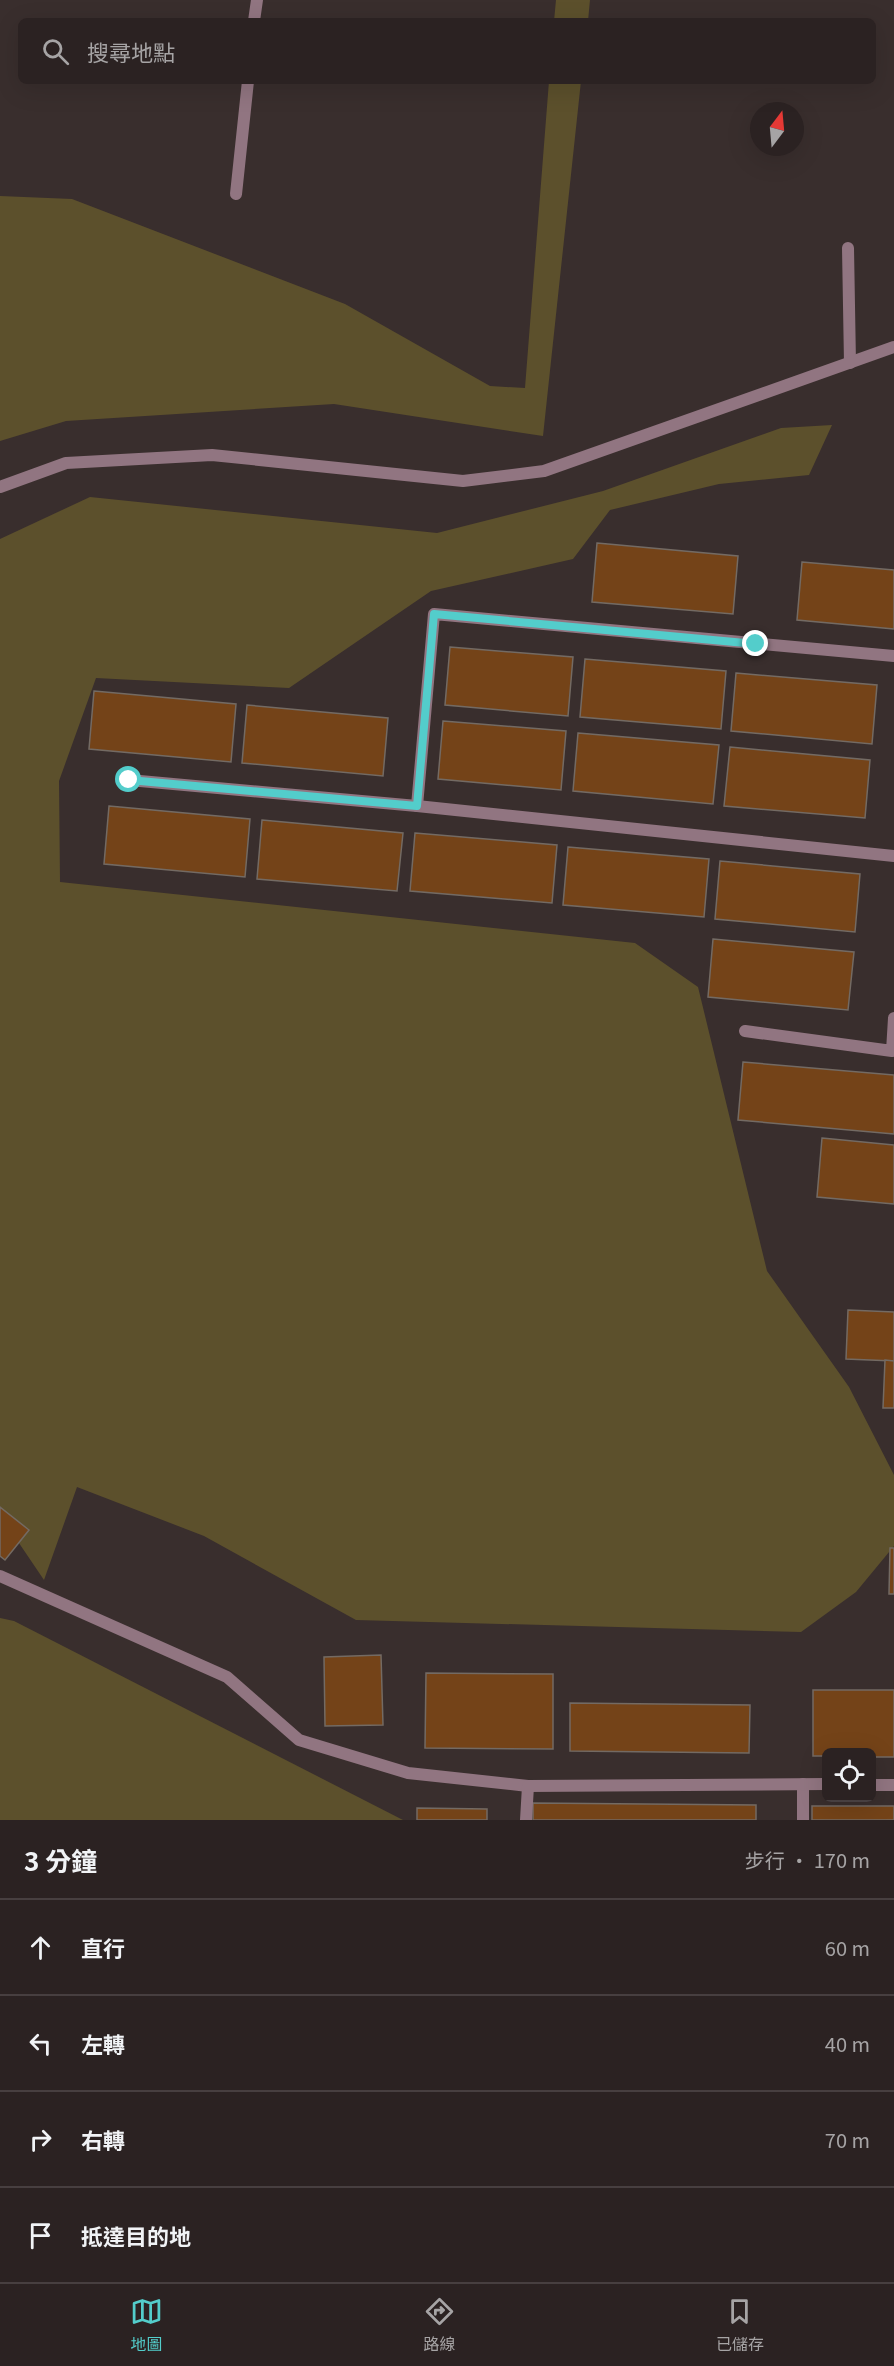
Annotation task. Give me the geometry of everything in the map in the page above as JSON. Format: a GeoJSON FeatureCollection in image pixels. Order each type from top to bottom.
{"type":"FeatureCollection","features":[{"type":"Feature","properties":{"kind":"lane"},"geometry":{"type":"LineString","coordinates":[[254,18],[257,0]]}},
{"type":"Feature","properties":{"kind":"lane"},"geometry":{"type":"LineString","coordinates":[[236,194],[248,84]]}},
{"type":"Feature","properties":{"kind":"lane"},"geometry":{"type":"LineString","coordinates":[[848,248],[850,363]]}},
{"type":"Feature","properties":{"kind":"lane"},"geometry":{"type":"LineString","coordinates":[[0,487],[66,464],[212,455],[462,481],[544,471],[894,347]]}},
{"type":"Feature","properties":{"kind":"lane"},"geometry":{"type":"LineString","coordinates":[[417,806],[434,614],[894,656]]}},
{"type":"Feature","properties":{"kind":"lane"},"geometry":{"type":"LineString","coordinates":[[129,780],[417,806],[894,856]]}},
{"type":"Feature","properties":{"kind":"lane"},"geometry":{"type":"LineString","coordinates":[[746,1031],[892,1051],[894,1018]]}},
{"type":"Feature","properties":{"kind":"lane"},"geometry":{"type":"LineString","coordinates":[[0,1576],[227,1677],[299,1740],[408,1773],[528,1786],[822,1784]]}},
{"type":"Feature","properties":{"kind":"lane"},"geometry":{"type":"LineString","coordinates":[[803,1784],[803,1820]]}},
{"type":"Feature","properties":{"kind":"lane"},"geometry":{"type":"LineString","coordinates":[[876,1785],[894,1785]]}},
{"type":"Feature","properties":{"kind":"lane"},"geometry":{"type":"LineString","coordinates":[[525,1820],[528,1786]]}},
{"type":"Feature","properties":{"kind":"shaded area"},"geometry":{"type":"Polygon","coordinates":[[[556,0],[590,0],[588,18],[554,18],[556,0]]]}},
{"type":"Feature","properties":{"kind":"shaded area"},"geometry":{"type":"Polygon","coordinates":[[[549,84],[581,84],[543,436],[334,404],[66,421],[0,441],[0,196],[72,199],[345,304],[490,386],[525,388],[549,84]]]}},
{"type":"Feature","properties":{"kind":"shaded area"},"geometry":{"type":"Polygon","coordinates":[[[832,425],[809,475],[719,484],[610,510],[573,559],[431,591],[289,688],[96,678],[59,781],[60,882],[635,943],[698,987],[767,1271],[849,1387],[894,1475],[894,1546],[856,1592],[801,1632],[356,1620],[204,1536],[77,1487],[44,1580],[0,1515],[0,539],[90,497],[437,533],[603,491],[781,428],[832,425]]]}},
{"type":"Feature","properties":{"kind":"shaded area"},"geometry":{"type":"Polygon","coordinates":[[[0,1618],[14,1621],[403,1820],[0,1820],[0,1618]]]}},
{"type":"Feature","properties":{"kind":"building"},"geometry":{"type":"Polygon","coordinates":[[[597,543],[738,556],[733,614],[592,602],[597,543]]]}},
{"type":"Feature","properties":{"kind":"building"},"geometry":{"type":"Polygon","coordinates":[[[802,562],[894,570],[894,629],[797,620],[802,562]]]}},
{"type":"Feature","properties":{"kind":"building"},"geometry":{"type":"Polygon","coordinates":[[[450,647],[573,657],[568,716],[445,705],[450,647]]]}},
{"type":"Feature","properties":{"kind":"building"},"geometry":{"type":"Polygon","coordinates":[[[585,659],[726,671],[721,729],[580,717],[585,659]]]}},
{"type":"Feature","properties":{"kind":"building"},"geometry":{"type":"Polygon","coordinates":[[[736,673],[877,685],[872,744],[731,731],[736,673]]]}},
{"type":"Feature","properties":{"kind":"building"},"geometry":{"type":"Polygon","coordinates":[[[94,691],[236,704],[231,762],[89,749],[94,691]]]}},
{"type":"Feature","properties":{"kind":"building"},"geometry":{"type":"Polygon","coordinates":[[[247,705],[388,718],[383,776],[242,763],[247,705]]]}},
{"type":"Feature","properties":{"kind":"building"},"geometry":{"type":"Polygon","coordinates":[[[443,721],[566,731],[561,790],[438,779],[443,721]]]}},
{"type":"Feature","properties":{"kind":"building"},"geometry":{"type":"Polygon","coordinates":[[[578,733],[719,745],[713,804],[573,791],[578,733]]]}},
{"type":"Feature","properties":{"kind":"building"},"geometry":{"type":"Polygon","coordinates":[[[730,747],[870,760],[865,818],[724,806],[730,747]]]}},
{"type":"Feature","properties":{"kind":"building"},"geometry":{"type":"Polygon","coordinates":[[[109,806],[250,819],[245,877],[104,864],[109,806]]]}},
{"type":"Feature","properties":{"kind":"building"},"geometry":{"type":"Polygon","coordinates":[[[262,820],[403,833],[397,891],[257,879],[262,820]]]}},
{"type":"Feature","properties":{"kind":"building"},"geometry":{"type":"Polygon","coordinates":[[[415,833],[557,845],[552,903],[410,891],[415,833]]]}},
{"type":"Feature","properties":{"kind":"building"},"geometry":{"type":"Polygon","coordinates":[[[568,847],[709,859],[704,917],[563,905],[568,847]]]}},
{"type":"Feature","properties":{"kind":"building"},"geometry":{"type":"Polygon","coordinates":[[[720,861],[860,874],[855,932],[715,919],[720,861]]]}},
{"type":"Feature","properties":{"kind":"building"},"geometry":{"type":"Polygon","coordinates":[[[713,939],[854,952],[848,1010],[708,997],[713,939]]]}},
{"type":"Feature","properties":{"kind":"building"},"geometry":{"type":"Polygon","coordinates":[[[743,1062],[894,1075],[894,1134],[738,1120],[743,1062]]]}},
{"type":"Feature","properties":{"kind":"building"},"geometry":{"type":"Polygon","coordinates":[[[822,1138],[894,1145],[894,1204],[817,1197],[822,1138]]]}},
{"type":"Feature","properties":{"kind":"building"},"geometry":{"type":"Polygon","coordinates":[[[848,1310],[894,1312],[894,1361],[846,1359],[848,1310]]]}},
{"type":"Feature","properties":{"kind":"building"},"geometry":{"type":"Polygon","coordinates":[[[885,1360],[894,1361],[894,1408],[883,1408],[885,1360]]]}},
{"type":"Feature","properties":{"kind":"building"},"geometry":{"type":"Polygon","coordinates":[[[0,1507],[29,1530],[5,1560],[0,1556],[0,1507]]]}},
{"type":"Feature","properties":{"kind":"building"},"geometry":{"type":"Polygon","coordinates":[[[890,1548],[894,1548],[894,1594],[889,1594],[890,1548]]]}},
{"type":"Feature","properties":{"kind":"building"},"geometry":{"type":"Polygon","coordinates":[[[381,1655],[383,1725],[325,1726],[324,1657],[381,1655]]]}},
{"type":"Feature","properties":{"kind":"building"},"geometry":{"type":"Polygon","coordinates":[[[426,1673],[553,1674],[553,1749],[425,1748],[426,1673]]]}},
{"type":"Feature","properties":{"kind":"building"},"geometry":{"type":"Polygon","coordinates":[[[813,1690],[894,1690],[894,1757],[876,1757],[876,1748],[822,1748],[822,1756],[813,1756],[813,1690]]]}},
{"type":"Feature","properties":{"kind":"building"},"geometry":{"type":"Polygon","coordinates":[[[570,1703],[750,1705],[749,1753],[570,1751],[570,1703]]]}},
{"type":"Feature","properties":{"kind":"building"},"geometry":{"type":"Polygon","coordinates":[[[533,1803],[756,1805],[756,1820],[533,1820],[533,1803]]]}},
{"type":"Feature","properties":{"kind":"building"},"geometry":{"type":"Polygon","coordinates":[[[812,1806],[894,1806],[894,1820],[812,1820],[812,1806]]]}},
{"type":"Feature","properties":{"kind":"building"},"geometry":{"type":"Polygon","coordinates":[[[417,1808],[487,1809],[487,1820],[417,1820],[417,1808]]]}},
{"type":"Feature","properties":{"kind":"route"},"geometry":{"type":"LineString","coordinates":[[129,780],[417,806],[434,614],[756,644]]}}]}
